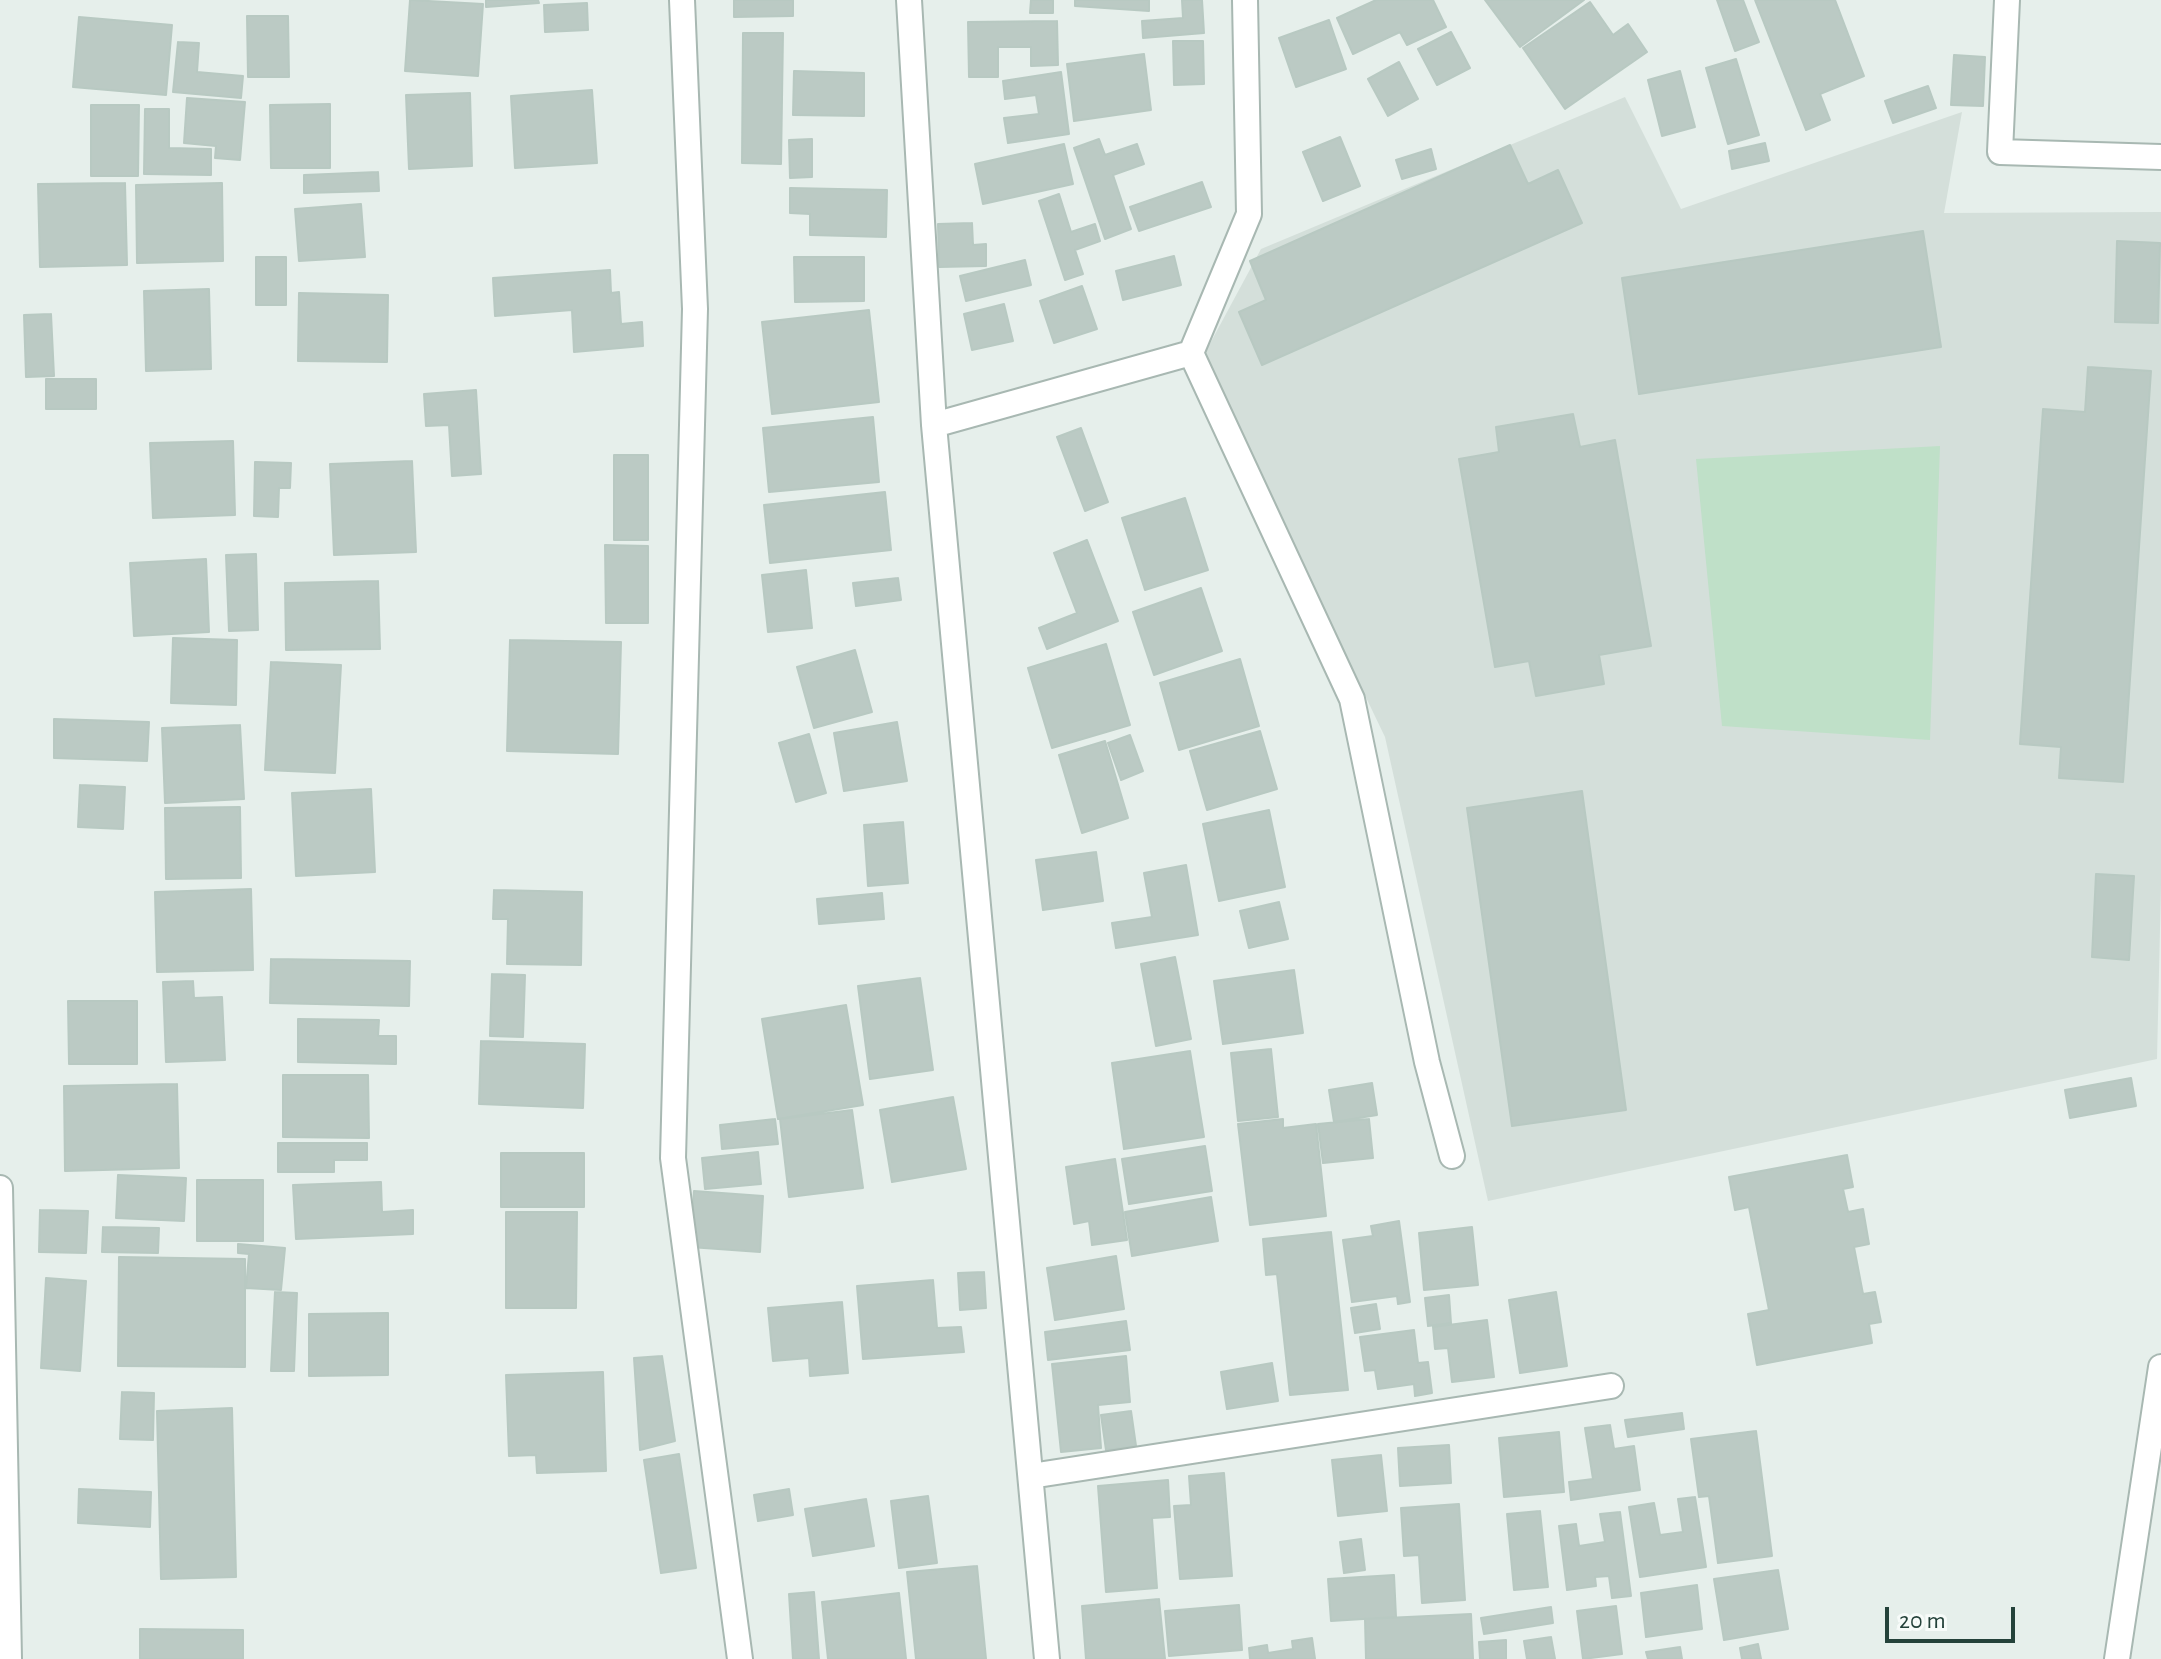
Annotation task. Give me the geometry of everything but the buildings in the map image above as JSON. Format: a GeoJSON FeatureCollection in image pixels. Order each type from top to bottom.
{"type":"FeatureCollection","features":[{"type":"Feature","properties":{"kind":"street"},"geometry":{"type":"LineString","coordinates":[[682,0],[695,309],[673,1158],[740,1659]]}},
{"type":"Feature","properties":{"kind":"street"},"geometry":{"type":"LineString","coordinates":[[909,0],[934,425],[1047,1659]]}},
{"type":"Feature","properties":{"kind":"street"},"geometry":{"type":"LineString","coordinates":[[1245,0],[1249,214],[1191,353],[1352,699],[1427,1062],[1452,1156]]}},
{"type":"Feature","properties":{"kind":"street"},"geometry":{"type":"LineString","coordinates":[[2007,0],[2000,152],[2161,157]]}},
{"type":"Feature","properties":{"kind":"street"},"geometry":{"type":"LineString","coordinates":[[934,425],[1191,353]]}},
{"type":"Feature","properties":{"kind":"street"},"geometry":{"type":"LineString","coordinates":[[0,1188],[9,1659]]}},
{"type":"Feature","properties":{"kind":"street"},"geometry":{"type":"LineString","coordinates":[[2117,1659],[2161,1367]]}},
{"type":"Feature","properties":{"kind":"street"},"geometry":{"type":"LineString","coordinates":[[1031,1476],[1611,1386]]}},
{"type":"Feature","properties":{"kind":"shaded area"},"geometry":{"type":"Polygon","coordinates":[[[1625,97],[1681,209],[1962,112],[1944,213],[2161,212],[2161,885],[2157,1059],[1488,1201],[1385,737],[1238,431],[1199,364],[1261,249],[1625,97]]]}},
{"type":"Feature","properties":{"kind":"green space"},"geometry":{"type":"Polygon","coordinates":[[[1940,446],[1930,740],[1722,726],[1696,459],[1940,446]]]}}]}
